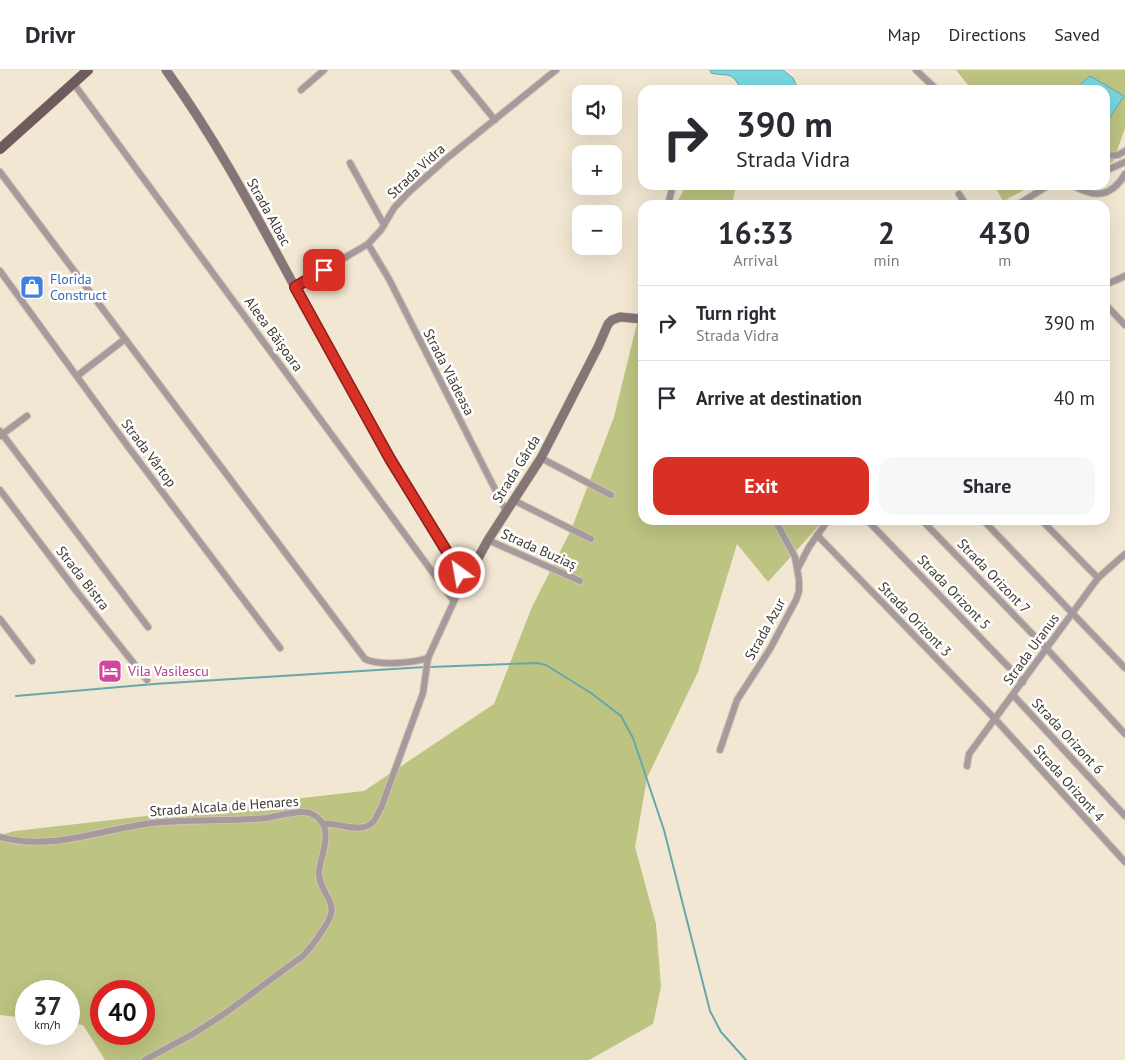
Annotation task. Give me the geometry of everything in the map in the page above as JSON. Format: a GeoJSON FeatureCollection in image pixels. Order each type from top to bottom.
{"type":"FeatureCollection","features":[{"type":"Feature","properties":{"kind":"main road"},"geometry":{"type":"LineString","coordinates":[[0,149],[88,70]]}},
{"type":"Feature","properties":{"kind":"street","name":"Strada Albac"},"geometry":{"type":"LineString","coordinates":[[166,70],[194,111],[233,175],[390,459],[458,570],[466,575]]}},
{"type":"Feature","properties":{"kind":"street"},"geometry":{"type":"LineString","coordinates":[[301,90],[324,70]]}},
{"type":"Feature","properties":{"kind":"street"},"geometry":{"type":"LineString","coordinates":[[454,70],[495,120]]}},
{"type":"Feature","properties":{"kind":"street","name":"Strada Vidra"},"geometry":{"type":"LineString","coordinates":[[295,287],[368,244],[377,235],[394,208],[408,193],[556,70]]}},
{"type":"Feature","properties":{"kind":"street"},"geometry":{"type":"LineString","coordinates":[[916,70],[932,85]]}},
{"type":"Feature","properties":{"kind":"street","name":"Aleea Băișoara"},"geometry":{"type":"LineString","coordinates":[[74,84],[453,600]]}},
{"type":"Feature","properties":{"kind":"street"},"geometry":{"type":"LineString","coordinates":[[1110,156],[1118,155],[1125,151]]}},
{"type":"Feature","properties":{"kind":"street"},"geometry":{"type":"LineString","coordinates":[[1110,169],[1125,162]]}},
{"type":"Feature","properties":{"kind":"street"},"geometry":{"type":"LineString","coordinates":[[350,164],[384,225]]}},
{"type":"Feature","properties":{"kind":"street"},"geometry":{"type":"LineString","coordinates":[[0,172],[365,659],[371,662],[428,660]]}},
{"type":"Feature","properties":{"kind":"street"},"geometry":{"type":"LineString","coordinates":[[1082,190],[1097,195],[1105,193],[1115,187],[1125,174]]}},
{"type":"Feature","properties":{"kind":"street"},"geometry":{"type":"LineString","coordinates":[[1024,200],[1041,190]]}},
{"type":"Feature","properties":{"kind":"street"},"geometry":{"type":"LineString","coordinates":[[959,194],[963,200]]}},
{"type":"Feature","properties":{"kind":"street","name":"Strada Vlădeasa"},"geometry":{"type":"LineString","coordinates":[[368,244],[388,279],[506,511]]}},
{"type":"Feature","properties":{"kind":"street","name":"Strada Vârtop"},"geometry":{"type":"LineString","coordinates":[[0,271],[280,648]]}},
{"type":"Feature","properties":{"kind":"street"},"geometry":{"type":"LineString","coordinates":[[1110,283],[1125,276]]}},
{"type":"Feature","properties":{"kind":"street"},"geometry":{"type":"LineString","coordinates":[[1110,309],[1125,325]]}},
{"type":"Feature","properties":{"kind":"street","name":"Strada Gârda"},"geometry":{"type":"LineString","coordinates":[[323,824],[330,823],[358,829],[366,827],[373,822],[381,808],[423,693],[428,660],[453,600],[466,575],[471,571],[506,511],[542,458],[608,324],[620,316],[638,318]]}},
{"type":"Feature","properties":{"kind":"street"},"geometry":{"type":"LineString","coordinates":[[77,376],[125,339]]}},
{"type":"Feature","properties":{"kind":"street"},"geometry":{"type":"LineString","coordinates":[[27,416],[1,434],[148,627]]}},
{"type":"Feature","properties":{"kind":"street"},"geometry":{"type":"LineString","coordinates":[[542,458],[611,495]]}},
{"type":"Feature","properties":{"kind":"street","name":"Strada Bistra"},"geometry":{"type":"LineString","coordinates":[[0,490],[77,592],[147,680]]}},
{"type":"Feature","properties":{"kind":"street"},"geometry":{"type":"LineString","coordinates":[[513,500],[591,539]]}},
{"type":"Feature","properties":{"kind":"street"},"geometry":{"type":"LineString","coordinates":[[778,525],[795,556],[798,568]]}},
{"type":"Feature","properties":{"kind":"street","name":"Strada Azur"},"geometry":{"type":"LineString","coordinates":[[720,750],[737,700],[770,649],[796,600],[799,585],[798,568],[816,535],[824,525]]}},
{"type":"Feature","properties":{"kind":"street","name":"Strada Orizont 5"},"geometry":{"type":"LineString","coordinates":[[872,525],[1023,682]]}},
{"type":"Feature","properties":{"kind":"street","name":"Strada Orizont 7"},"geometry":{"type":"LineString","coordinates":[[927,525],[1047,649],[1125,734]]}},
{"type":"Feature","properties":{"kind":"street"},"geometry":{"type":"LineString","coordinates":[[988,525],[1125,668]]}},
{"type":"Feature","properties":{"kind":"street"},"geometry":{"type":"LineString","coordinates":[[1046,525],[1098,578]]}},
{"type":"Feature","properties":{"kind":"street","name":"Strada Orizont 3"},"geometry":{"type":"LineString","coordinates":[[816,535],[996,720]]}},
{"type":"Feature","properties":{"kind":"street","name":"Strada Buziaș"},"geometry":{"type":"LineString","coordinates":[[488,540],[580,581]]}},
{"type":"Feature","properties":{"kind":"street","name":"Strada Uranus"},"geometry":{"type":"LineString","coordinates":[[967,766],[969,754],[996,720],[1098,578],[1125,554]]}},
{"type":"Feature","properties":{"kind":"street"},"geometry":{"type":"LineString","coordinates":[[0,619],[32,661]]}},
{"type":"Feature","properties":{"kind":"street","name":"Strada Orizont 6"},"geometry":{"type":"LineString","coordinates":[[1014,695],[1125,816]]}},
{"type":"Feature","properties":{"kind":"street","name":"Strada Orizont 4"},"geometry":{"type":"LineString","coordinates":[[996,720],[1125,862]]}},
{"type":"Feature","properties":{"kind":"street","name":"Strada Alcala de Henares"},"geometry":{"type":"LineString","coordinates":[[0,837],[12,841],[30,843],[54,841],[148,824],[266,818],[304,812],[314,815],[323,824]]}},
{"type":"Feature","properties":{"kind":"street"},"geometry":{"type":"LineString","coordinates":[[145,1060],[193,1034],[224,1014],[304,955],[313,944],[331,915],[331,907],[318,874],[325,838],[323,824]]}},
{"type":"Feature","properties":{"kind":"green space"},"geometry":{"type":"Polygon","coordinates":[[[956,70],[1125,70],[1125,128],[1113,162],[1110,163],[1110,85],[968,85],[956,70]]]}},
{"type":"Feature","properties":{"kind":"green space"},"geometry":{"type":"Polygon","coordinates":[[[684,190],[735,190],[733,200],[678,200],[684,190]]]}},
{"type":"Feature","properties":{"kind":"green space"},"geometry":{"type":"Polygon","coordinates":[[[997,190],[1024,190],[1005,200],[1002,200],[997,190]]]}},
{"type":"Feature","properties":{"kind":"green space"},"geometry":{"type":"Polygon","coordinates":[[[638,319],[638,525],[819,525],[768,582],[737,544],[698,672],[647,778],[635,847],[656,924],[661,987],[653,1024],[589,1060],[105,1060],[96,1045],[155,1045],[155,980],[90,980],[90,1036],[83,1025],[80,1025],[80,980],[15,980],[15,1017],[0,1015],[0,835],[15,831],[364,791],[494,704],[532,607],[571,530],[614,417],[638,319]]]}},
{"type":"Feature","properties":{"kind":"water"},"geometry":{"type":"Polygon","coordinates":[[[710,70],[783,70],[793,78],[796,85],[738,85],[735,79],[729,75],[711,73],[710,70]]]}},
{"type":"Feature","properties":{"kind":"water"},"geometry":{"type":"Polygon","coordinates":[[[1090,76],[1105,85],[1080,85],[1090,76]]]}},
{"type":"Feature","properties":{"kind":"water"},"geometry":{"type":"Polygon","coordinates":[[[1110,88],[1124,96],[1110,117],[1110,88]]]}},
{"type":"Feature","properties":{"kind":"waterway"},"geometry":{"type":"LineString","coordinates":[[429,667],[537,663],[546,665],[591,693],[621,716],[633,738],[664,830],[710,1011],[721,1032],[746,1060]]}},
{"type":"Feature","properties":{"kind":"waterway"},"geometry":{"type":"LineString","coordinates":[[16,696],[154,684],[425,667]]}},
{"type":"Feature","properties":{"kind":"place","name":"Florida Construct"},"geometry":{"type":"Point","coordinates":[32,287]}},
{"type":"Feature","properties":{"kind":"place","name":"Vila Vasilescu"},"geometry":{"type":"Point","coordinates":[110,671]}},
{"type":"Feature","properties":{"kind":"route"},"geometry":{"type":"LineString","coordinates":[[324,270],[295,287],[390,459],[460,573]]}}]}
